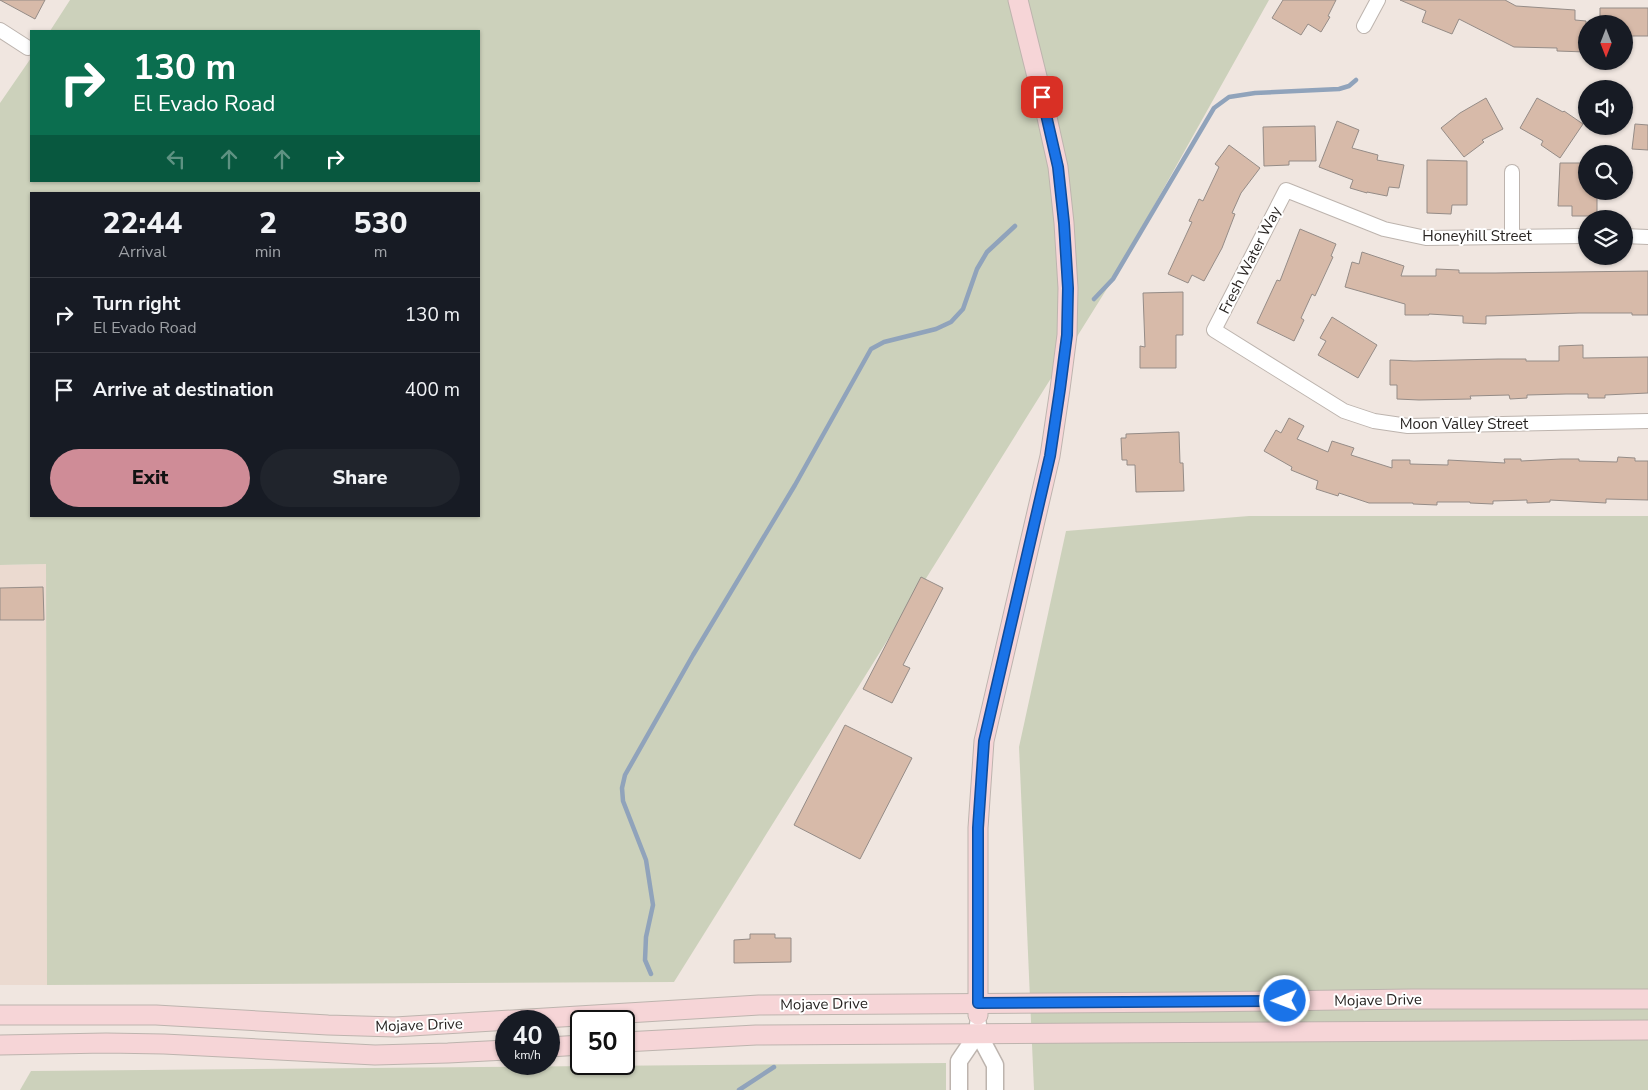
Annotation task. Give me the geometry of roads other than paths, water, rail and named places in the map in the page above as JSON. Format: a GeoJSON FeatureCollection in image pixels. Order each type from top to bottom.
{"type":"FeatureCollection","features":[{"type":"Feature","properties":{"kind":"main road"},"geometry":{"type":"LineString","coordinates":[[978,1017],[978,828],[984,741],[1050,456],[1067,335],[1067,278],[1058,167],[1018,0]]}},
{"type":"Feature","properties":{"kind":"main road","name":"Mojave Drive"},"geometry":{"type":"LineString","coordinates":[[635,1041],[756,1035],[978,1017],[1285,1001],[1648,999]]}},
{"type":"Feature","properties":{"kind":"main road"},"geometry":{"type":"LineString","coordinates":[[1285,1001],[1285,1031]]}},
{"type":"Feature","properties":{"kind":"main road","name":"Mojave Drive"},"geometry":{"type":"LineString","coordinates":[[0,1015],[156,1015],[395,1027],[759,1005],[1285,1031],[1648,1030]]}},
{"type":"Feature","properties":{"kind":"main road","name":"Mojave Drive"},"geometry":{"type":"LineString","coordinates":[[0,1045],[164,1044],[375,1055],[495,1051]]}},
{"type":"Feature","properties":{"kind":"street"},"geometry":{"type":"LineString","coordinates":[[1364,26],[1378,0]]}},
{"type":"Feature","properties":{"kind":"street"},"geometry":{"type":"LineString","coordinates":[[0,30],[28,48]]}},
{"type":"Feature","properties":{"kind":"street"},"geometry":{"type":"LineString","coordinates":[[1512,172],[1512,237]]}},
{"type":"Feature","properties":{"kind":"street","name":"Honeyhill Street"},"geometry":{"type":"LineString","coordinates":[[1286,190],[1384,230],[1426,238],[1578,236]]}},
{"type":"Feature","properties":{"kind":"street","name":"Fresh Water Way"},"geometry":{"type":"LineString","coordinates":[[1214,330],[1286,190]]}},
{"type":"Feature","properties":{"kind":"street"},"geometry":{"type":"LineString","coordinates":[[1633,236],[1648,237]]}},
{"type":"Feature","properties":{"kind":"street","name":"Moon Valley Street"},"geometry":{"type":"LineString","coordinates":[[1214,330],[1344,411],[1374,421],[1408,426],[1648,421]]}},
{"type":"Feature","properties":{"kind":"street"},"geometry":{"type":"LineString","coordinates":[[959,1090],[959,1061],[978,1017]]}},
{"type":"Feature","properties":{"kind":"street"},"geometry":{"type":"LineString","coordinates":[[978,1017],[995,1065],[995,1090]]}},
{"type":"Feature","properties":{"kind":"waterway"},"geometry":{"type":"LineString","coordinates":[[1094,299],[1113,279],[1214,108],[1229,97],[1255,93],[1339,89],[1349,86],[1356,80]]}},
{"type":"Feature","properties":{"kind":"waterway"},"geometry":{"type":"LineString","coordinates":[[651,974],[645,960],[646,937],[653,905],[646,860],[623,801],[622,788],[625,775],[693,655],[795,485],[871,349],[884,342],[936,329],[951,322],[963,309],[977,269],[987,252],[1015,226]]}},
{"type":"Feature","properties":{"kind":"waterway"},"geometry":{"type":"LineString","coordinates":[[739,1090],[774,1067]]}}]}
